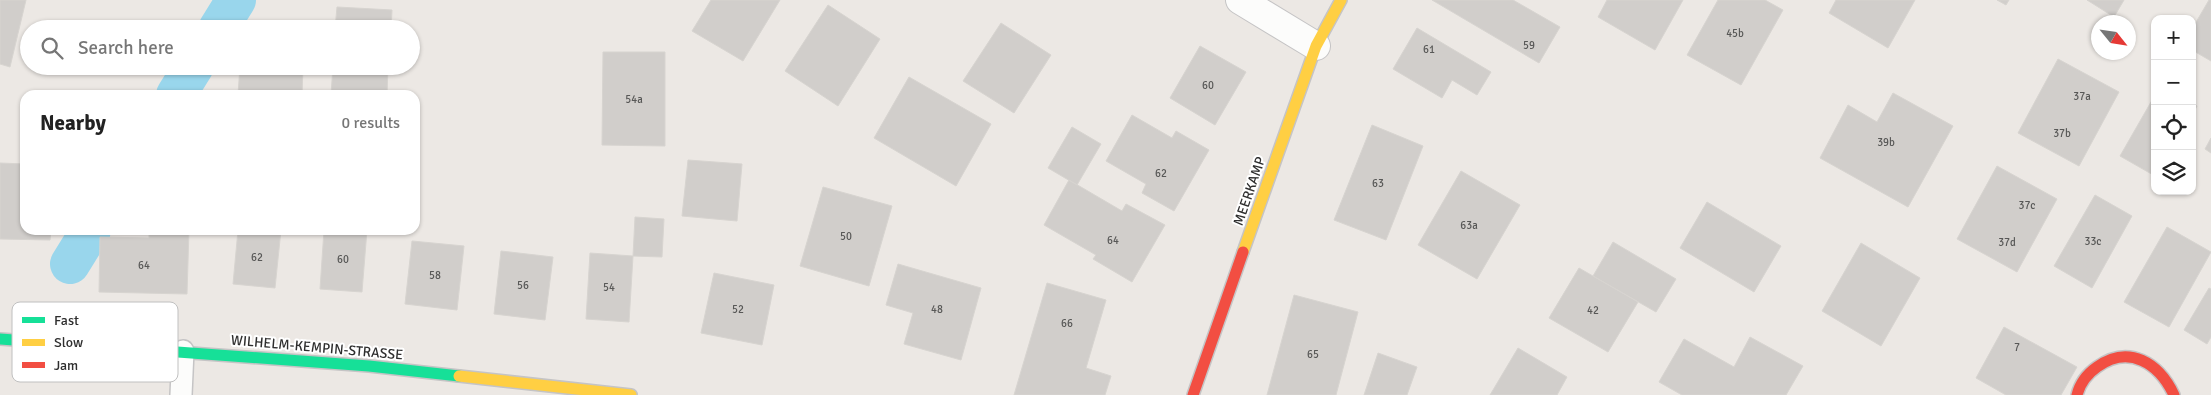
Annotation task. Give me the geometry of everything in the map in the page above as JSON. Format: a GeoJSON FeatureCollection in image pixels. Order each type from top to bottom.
{"type":"FeatureCollection","features":[{"type":"Feature","properties":{"kind":"street"},"geometry":{"type":"LineString","coordinates":[[1240,0],[1316,46]]}},
{"type":"Feature","properties":{"kind":"street","name":"MEERKAMP"},"geometry":{"type":"LineString","coordinates":[[1192,395],[1316,46],[1341,0]]}},
{"type":"Feature","properties":{"kind":"street","name":"WILHELM-KEMPIN-STRASSE"},"geometry":{"type":"LineString","coordinates":[[178,351],[369,366],[631,395]]}},
{"type":"Feature","properties":{"kind":"street"},"geometry":{"type":"LineString","coordinates":[[2077,395],[2085,377],[2098,366],[2113,358],[2130,357],[2146,361],[2160,370],[2170,383],[2174,395]]}},
{"type":"Feature","properties":{"kind":"lane"},"geometry":{"type":"LineString","coordinates":[[181,395],[183,351]]}},
{"type":"Feature","properties":{"kind":"building"},"geometry":{"type":"Polygon","coordinates":[[[0,0],[26,0],[10,67],[0,64],[0,0]]]}},
{"type":"Feature","properties":{"kind":"building"},"geometry":{"type":"Polygon","coordinates":[[[711,0],[780,0],[743,61],[692,31],[711,0]]]}},
{"type":"Feature","properties":{"kind":"building"},"geometry":{"type":"Polygon","coordinates":[[[1432,0],[1513,0],[1560,27],[1539,63],[1432,0]]]}},
{"type":"Feature","properties":{"kind":"building"},"geometry":{"type":"Polygon","coordinates":[[[1607,0],[1683,0],[1655,50],[1598,17],[1607,0]]]}},
{"type":"Feature","properties":{"kind":"building"},"geometry":{"type":"Polygon","coordinates":[[[1718,0],[1765,0],[1783,10],[1741,85],[1687,55],[1718,0]]]}},
{"type":"Feature","properties":{"kind":"building"},"geometry":{"type":"Polygon","coordinates":[[[1836,0],[1915,0],[1888,48],[1829,13],[1836,0]]]}},
{"type":"Feature","properties":{"kind":"building"},"geometry":{"type":"Polygon","coordinates":[[[1997,0],[2009,0],[2006,5],[1997,0]]]}},
{"type":"Feature","properties":{"kind":"building"},"geometry":{"type":"Polygon","coordinates":[[[2087,0],[2124,0],[2115,15],[2111,15],[2087,0]]]}},
{"type":"Feature","properties":{"kind":"building"},"geometry":{"type":"Polygon","coordinates":[[[2209,0],[2211,0],[2211,61],[2196,52],[2196,22],[2209,0]]]}},
{"type":"Feature","properties":{"kind":"building"},"geometry":{"type":"Polygon","coordinates":[[[828,5],[880,39],[838,106],[785,71],[828,5]]]}},
{"type":"Feature","properties":{"kind":"building"},"geometry":{"type":"Polygon","coordinates":[[[337,7],[392,10],[391,20],[336,20],[337,7]]]}},
{"type":"Feature","properties":{"kind":"building"},"geometry":{"type":"Polygon","coordinates":[[[1001,23],[1051,55],[1014,113],[963,81],[1001,23]]]}},
{"type":"Feature","properties":{"kind":"building"},"geometry":{"type":"Polygon","coordinates":[[[1417,28],[1491,72],[1477,95],[1452,80],[1442,98],[1393,69],[1417,28]]]}},
{"type":"Feature","properties":{"kind":"building"},"geometry":{"type":"Polygon","coordinates":[[[1200,46],[1246,72],[1215,125],[1170,98],[1200,46]]]}},
{"type":"Feature","properties":{"kind":"building"},"geometry":{"type":"Polygon","coordinates":[[[603,52],[665,52],[665,146],[602,145],[603,52]]]}},
{"type":"Feature","properties":{"kind":"building"},"geometry":{"type":"Polygon","coordinates":[[[2058,59],[2119,92],[2079,166],[2018,133],[2058,59]]]}},
{"type":"Feature","properties":{"kind":"building"},"geometry":{"type":"Polygon","coordinates":[[[239,75],[303,75],[302,90],[238,90],[239,75]]]}},
{"type":"Feature","properties":{"kind":"building"},"geometry":{"type":"Polygon","coordinates":[[[332,75],[388,75],[387,90],[331,90],[332,75]]]}},
{"type":"Feature","properties":{"kind":"building"},"geometry":{"type":"Polygon","coordinates":[[[909,77],[991,124],[956,186],[874,138],[909,77]]]}},
{"type":"Feature","properties":{"kind":"building"},"geometry":{"type":"Polygon","coordinates":[[[1893,93],[1953,126],[1908,207],[1820,158],[1848,105],[1877,122],[1893,93]]]}},
{"type":"Feature","properties":{"kind":"building"},"geometry":{"type":"Polygon","coordinates":[[[2151,102],[2151,174],[2120,156],[2151,102]]]}},
{"type":"Feature","properties":{"kind":"building"},"geometry":{"type":"Polygon","coordinates":[[[1132,115],[1172,138],[1176,131],[1209,150],[1174,211],[1142,193],[1146,184],[1106,161],[1132,115]]]}},
{"type":"Feature","properties":{"kind":"building"},"geometry":{"type":"Polygon","coordinates":[[[1372,125],[1423,146],[1386,240],[1334,220],[1372,125]]]}},
{"type":"Feature","properties":{"kind":"building"},"geometry":{"type":"Polygon","coordinates":[[[1072,127],[1101,144],[1077,185],[1048,168],[1072,127]]]}},
{"type":"Feature","properties":{"kind":"building"},"geometry":{"type":"Polygon","coordinates":[[[2211,138],[2211,153],[2205,149],[2211,138]]]}},
{"type":"Feature","properties":{"kind":"building"},"geometry":{"type":"Polygon","coordinates":[[[688,160],[742,164],[737,221],[682,216],[688,160]]]}},
{"type":"Feature","properties":{"kind":"building"},"geometry":{"type":"Polygon","coordinates":[[[0,163],[20,164],[20,235],[50,235],[50,240],[0,239],[0,163]]]}},
{"type":"Feature","properties":{"kind":"building"},"geometry":{"type":"Polygon","coordinates":[[[1997,166],[2057,199],[2017,272],[1957,239],[1997,166]]]}},
{"type":"Feature","properties":{"kind":"building"},"geometry":{"type":"Polygon","coordinates":[[[1461,171],[1520,205],[1477,279],[1418,245],[1461,171]]]}},
{"type":"Feature","properties":{"kind":"building"},"geometry":{"type":"Polygon","coordinates":[[[1069,180],[1122,211],[1126,204],[1165,225],[1132,282],[1093,259],[1096,255],[1044,225],[1069,180]]]}},
{"type":"Feature","properties":{"kind":"building"},"geometry":{"type":"Polygon","coordinates":[[[823,187],[892,206],[869,286],[800,266],[823,187]]]}},
{"type":"Feature","properties":{"kind":"building"},"geometry":{"type":"Polygon","coordinates":[[[2095,195],[2132,216],[2092,288],[2054,266],[2095,195]]]}},
{"type":"Feature","properties":{"kind":"building"},"geometry":{"type":"Polygon","coordinates":[[[1707,202],[1781,246],[1754,292],[1680,248],[1707,202]]]}},
{"type":"Feature","properties":{"kind":"building"},"geometry":{"type":"Polygon","coordinates":[[[635,217],[664,219],[662,257],[633,256],[635,217]]]}},
{"type":"Feature","properties":{"kind":"building"},"geometry":{"type":"Polygon","coordinates":[[[2167,227],[2211,252],[2169,327],[2124,302],[2167,227]]]}},
{"type":"Feature","properties":{"kind":"building"},"geometry":{"type":"Polygon","coordinates":[[[149,235],[189,235],[187,294],[99,292],[100,237],[149,238],[149,235]]]}},
{"type":"Feature","properties":{"kind":"building"},"geometry":{"type":"Polygon","coordinates":[[[238,235],[280,235],[275,288],[233,284],[238,235]]]}},
{"type":"Feature","properties":{"kind":"building"},"geometry":{"type":"Polygon","coordinates":[[[324,235],[367,235],[362,292],[320,289],[324,235]]]}},
{"type":"Feature","properties":{"kind":"building"},"geometry":{"type":"Polygon","coordinates":[[[412,241],[464,246],[457,310],[405,304],[412,241]]]}},
{"type":"Feature","properties":{"kind":"building"},"geometry":{"type":"Polygon","coordinates":[[[1613,242],[1676,279],[1656,312],[1593,276],[1613,242]]]}},
{"type":"Feature","properties":{"kind":"building"},"geometry":{"type":"Polygon","coordinates":[[[1861,243],[1920,278],[1881,346],[1822,311],[1861,243]]]}},
{"type":"Feature","properties":{"kind":"building"},"geometry":{"type":"Polygon","coordinates":[[[501,251],[553,257],[545,320],[494,314],[501,251]]]}},
{"type":"Feature","properties":{"kind":"building"},"geometry":{"type":"Polygon","coordinates":[[[590,253],[633,256],[629,322],[586,319],[590,253]]]}},
{"type":"Feature","properties":{"kind":"building"},"geometry":{"type":"Polygon","coordinates":[[[898,264],[981,288],[961,360],[904,344],[913,313],[886,305],[898,264]]]}},
{"type":"Feature","properties":{"kind":"building"},"geometry":{"type":"Polygon","coordinates":[[[1579,268],[1638,302],[1608,352],[1549,318],[1579,268]]]}},
{"type":"Feature","properties":{"kind":"building"},"geometry":{"type":"Polygon","coordinates":[[[714,273],[774,285],[762,345],[701,333],[714,273]]]}},
{"type":"Feature","properties":{"kind":"building"},"geometry":{"type":"Polygon","coordinates":[[[1047,283],[1106,300],[1086,368],[1111,376],[1105,395],[1014,395],[1047,283]]]}},
{"type":"Feature","properties":{"kind":"building"},"geometry":{"type":"Polygon","coordinates":[[[2209,288],[2211,289],[2211,337],[2207,344],[2184,330],[2209,288]]]}},
{"type":"Feature","properties":{"kind":"building"},"geometry":{"type":"Polygon","coordinates":[[[1294,295],[1358,312],[1336,395],[1267,395],[1294,295]]]}},
{"type":"Feature","properties":{"kind":"building"},"geometry":{"type":"Polygon","coordinates":[[[2004,327],[2077,367],[2061,395],[2006,395],[1976,378],[2004,327]]]}},
{"type":"Feature","properties":{"kind":"building"},"geometry":{"type":"Polygon","coordinates":[[[1750,337],[1803,366],[1786,395],[1682,395],[1659,382],[1684,339],[1734,367],[1750,337]]]}},
{"type":"Feature","properties":{"kind":"building"},"geometry":{"type":"Polygon","coordinates":[[[1518,348],[1567,377],[1557,395],[1490,395],[1518,348]]]}},
{"type":"Feature","properties":{"kind":"building"},"geometry":{"type":"Polygon","coordinates":[[[1378,353],[1417,367],[1407,395],[1364,395],[1378,353]]]}},
{"type":"Feature","properties":{"kind":"waterway"},"geometry":{"type":"LineString","coordinates":[[224,20],[236,0]]}},
{"type":"Feature","properties":{"kind":"waterway"},"geometry":{"type":"LineString","coordinates":[[179,90],[188,75]]}},
{"type":"Feature","properties":{"kind":"waterway"},"geometry":{"type":"LineString","coordinates":[[70,264],[88,235]]}},
{"type":"Feature","properties":{"kind":"traffic: fast"},"geometry":{"type":"LineString","coordinates":[[0,339],[12,340]]}},
{"type":"Feature","properties":{"kind":"traffic: fast"},"geometry":{"type":"LineString","coordinates":[[178,352],[369,366],[459,376]]}},
{"type":"Feature","properties":{"kind":"traffic: slow"},"geometry":{"type":"LineString","coordinates":[[1243,252],[1316,46],[1341,0]]}},
{"type":"Feature","properties":{"kind":"traffic: slow"},"geometry":{"type":"LineString","coordinates":[[459,376],[631,395]]}},
{"type":"Feature","properties":{"kind":"traffic: jam"},"geometry":{"type":"LineString","coordinates":[[1193,395],[1243,252]]}},
{"type":"Feature","properties":{"kind":"traffic: jam"},"geometry":{"type":"LineString","coordinates":[[2077,395],[2082,383],[2093,370],[2109,360],[2120,357],[2142,360],[2151,366],[2168,384],[2174,395]]}}]}
